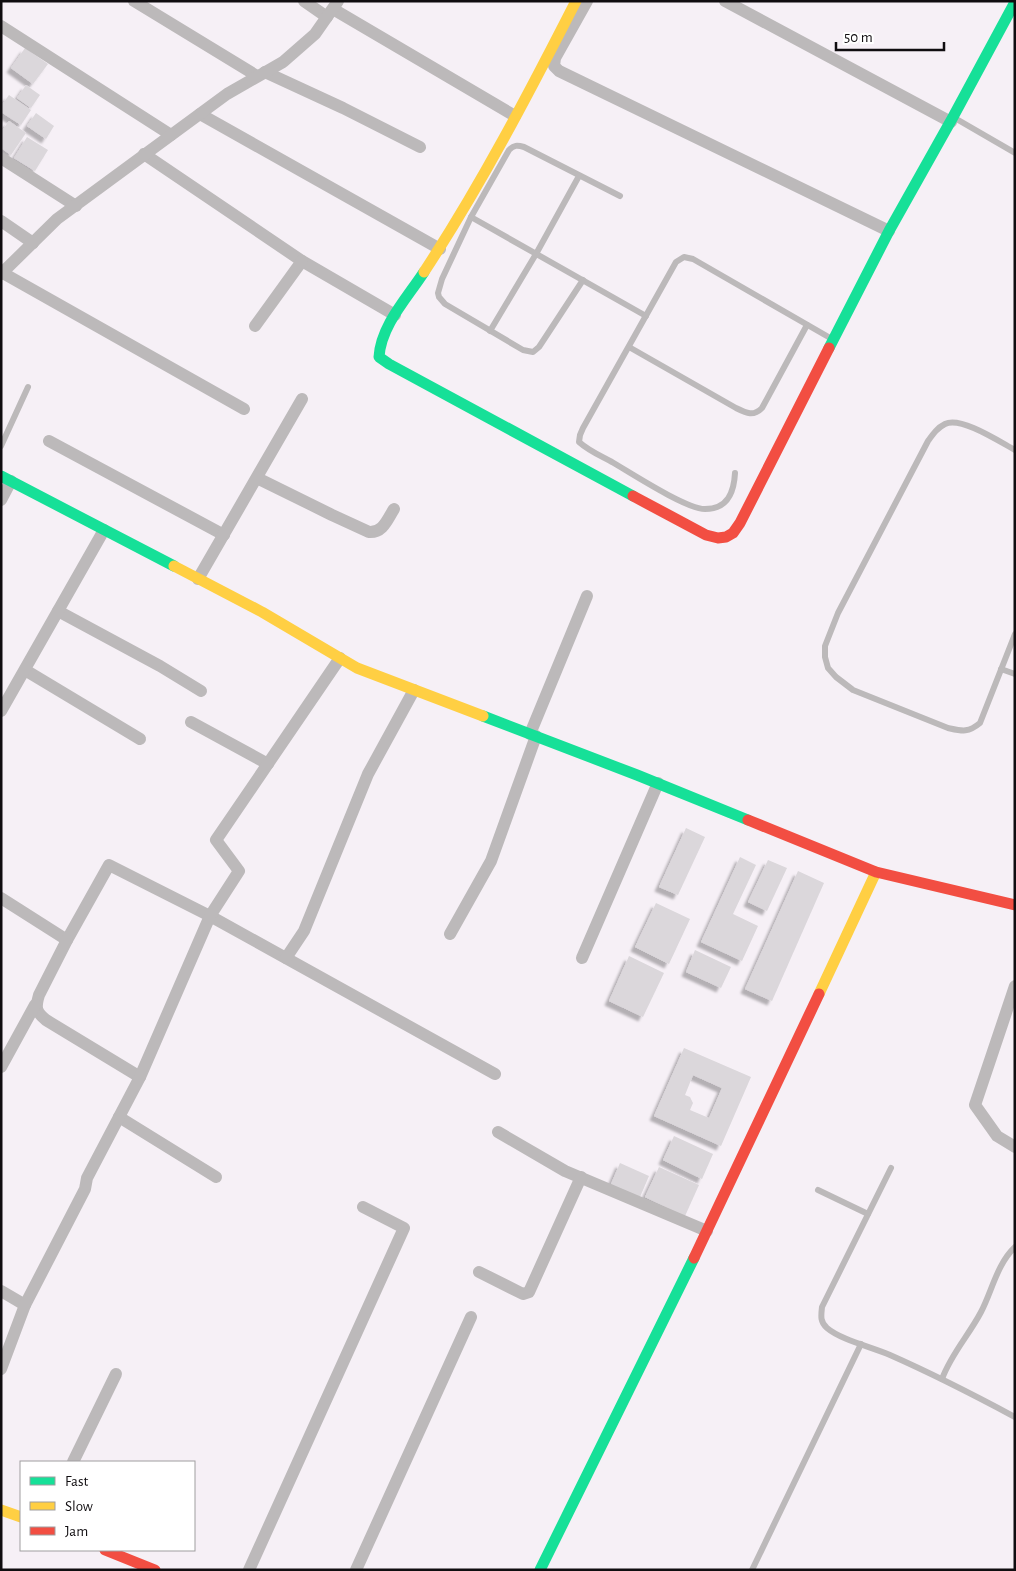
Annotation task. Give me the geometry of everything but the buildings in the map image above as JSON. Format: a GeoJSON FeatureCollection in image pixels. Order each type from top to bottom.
{"type":"FeatureCollection","features":[{"type":"Feature","properties":{"kind":"street"},"geometry":{"type":"LineString","coordinates":[[134,1],[261,74],[343,108],[420,147]]}},
{"type":"Feature","properties":{"kind":"street"},"geometry":{"type":"LineString","coordinates":[[304,1],[333,9],[516,116]]}},
{"type":"Feature","properties":{"kind":"street"},"geometry":{"type":"LineString","coordinates":[[576,1],[516,116],[440,249],[395,315],[379,347],[378,354],[381,360],[706,535],[724,538],[732,534],[740,524],[889,231],[1015,2]]}},
{"type":"Feature","properties":{"kind":"street"},"geometry":{"type":"LineString","coordinates":[[587,1],[555,58],[554,66],[559,71],[889,231]]}},
{"type":"Feature","properties":{"kind":"street"},"geometry":{"type":"LineString","coordinates":[[725,1],[952,119]]}},
{"type":"Feature","properties":{"kind":"street"},"geometry":{"type":"LineString","coordinates":[[244,409],[2,273],[57,219],[227,94],[283,62],[315,34],[333,9]]}},
{"type":"Feature","properties":{"kind":"street"},"geometry":{"type":"LineString","coordinates":[[1,26],[171,135]]}},
{"type":"Feature","properties":{"kind":"street"},"geometry":{"type":"LineString","coordinates":[[200,114],[440,249]]}},
{"type":"Feature","properties":{"kind":"street"},"geometry":{"type":"LineString","coordinates":[[144,154],[302,261],[395,315]]}},
{"type":"Feature","properties":{"kind":"street"},"geometry":{"type":"LineString","coordinates":[[1,158],[76,206]]}},
{"type":"Feature","properties":{"kind":"street"},"geometry":{"type":"LineString","coordinates":[[1,221],[32,244]]}},
{"type":"Feature","properties":{"kind":"street"},"geometry":{"type":"LineString","coordinates":[[255,326],[302,261]]}},
{"type":"Feature","properties":{"kind":"street"},"geometry":{"type":"LineString","coordinates":[[198,579],[302,399]]}},
{"type":"Feature","properties":{"kind":"street"},"geometry":{"type":"LineString","coordinates":[[49,441],[224,535]]}},
{"type":"Feature","properties":{"kind":"street"},"geometry":{"type":"LineString","coordinates":[[257,478],[369,532],[375,532],[381,528],[394,510]]}},
{"type":"Feature","properties":{"kind":"street"},"geometry":{"type":"LineString","coordinates":[[1,500],[6,479],[262,612],[357,668],[658,783],[876,872],[1015,905]]}},
{"type":"Feature","properties":{"kind":"street"},"geometry":{"type":"LineString","coordinates":[[1,711],[104,530]]}},
{"type":"Feature","properties":{"kind":"street"},"geometry":{"type":"LineString","coordinates":[[450,934],[491,861],[533,735],[587,596]]}},
{"type":"Feature","properties":{"kind":"street"},"geometry":{"type":"LineString","coordinates":[[58,611],[202,691]]}},
{"type":"Feature","properties":{"kind":"street"},"geometry":{"type":"LineString","coordinates":[[1,1369],[25,1305],[85,1188],[87,1178],[140,1077],[210,916],[239,871],[216,840],[340,658]]}},
{"type":"Feature","properties":{"kind":"street"},"geometry":{"type":"LineString","coordinates":[[25,670],[140,739]]}},
{"type":"Feature","properties":{"kind":"street"},"geometry":{"type":"LineString","coordinates":[[286,958],[304,932],[368,774],[414,690]]}},
{"type":"Feature","properties":{"kind":"street"},"geometry":{"type":"LineString","coordinates":[[191,722],[268,764]]}},
{"type":"Feature","properties":{"kind":"street"},"geometry":{"type":"LineString","coordinates":[[582,958],[658,783]]}},
{"type":"Feature","properties":{"kind":"street"},"geometry":{"type":"LineString","coordinates":[[140,1077],[46,1020],[36,1011],[38,995],[110,865],[210,916],[495,1074]]}},
{"type":"Feature","properties":{"kind":"street"},"geometry":{"type":"LineString","coordinates":[[540,1570],[708,1231],[876,872]]}},
{"type":"Feature","properties":{"kind":"street"},"geometry":{"type":"LineString","coordinates":[[1,898],[67,940]]}},
{"type":"Feature","properties":{"kind":"street"},"geometry":{"type":"LineString","coordinates":[[1015,986],[975,1104],[997,1136],[1015,1147]]}},
{"type":"Feature","properties":{"kind":"street"},"geometry":{"type":"LineString","coordinates":[[1,1067],[36,1005]]}},
{"type":"Feature","properties":{"kind":"street"},"geometry":{"type":"LineString","coordinates":[[119,1117],[216,1177]]}},
{"type":"Feature","properties":{"kind":"street"},"geometry":{"type":"LineString","coordinates":[[498,1132],[553,1165],[708,1231]]}},
{"type":"Feature","properties":{"kind":"street"},"geometry":{"type":"LineString","coordinates":[[479,1272],[523,1294],[529,1292],[581,1178]]}},
{"type":"Feature","properties":{"kind":"street"},"geometry":{"type":"LineString","coordinates":[[249,1570],[404,1228],[363,1207]]}},
{"type":"Feature","properties":{"kind":"street"},"geometry":{"type":"LineString","coordinates":[[1,1291],[25,1305]]}},
{"type":"Feature","properties":{"kind":"street"},"geometry":{"type":"LineString","coordinates":[[356,1570],[471,1317]]}},
{"type":"Feature","properties":{"kind":"street"},"geometry":{"type":"LineString","coordinates":[[73,1461],[116,1374]]}},
{"type":"Feature","properties":{"kind":"street"},"geometry":{"type":"LineString","coordinates":[[1,1510],[20,1517]]}},
{"type":"Feature","properties":{"kind":"street"},"geometry":{"type":"LineString","coordinates":[[108,1551],[155,1570]]}},
{"type":"Feature","properties":{"kind":"lane"},"geometry":{"type":"LineString","coordinates":[[952,119],[1015,153]]}},
{"type":"Feature","properties":{"kind":"lane"},"geometry":{"type":"LineString","coordinates":[[583,280],[536,351],[530,352],[523,350],[445,304],[438,293],[442,279],[471,217],[513,146],[524,147],[620,196]]}},
{"type":"Feature","properties":{"kind":"lane"},"geometry":{"type":"LineString","coordinates":[[490,331],[536,254],[579,176]]}},
{"type":"Feature","properties":{"kind":"lane"},"geometry":{"type":"LineString","coordinates":[[471,217],[646,316]]}},
{"type":"Feature","properties":{"kind":"lane"},"geometry":{"type":"LineString","coordinates":[[735,473],[733,492],[723,504],[704,509],[652,486],[579,442],[583,428],[676,262],[684,257],[693,259],[833,340]]}},
{"type":"Feature","properties":{"kind":"lane"},"geometry":{"type":"LineString","coordinates":[[629,347],[736,408],[754,414],[762,408],[808,325]]}},
{"type":"Feature","properties":{"kind":"lane"},"geometry":{"type":"LineString","coordinates":[[1,446],[28,388]]}},
{"type":"Feature","properties":{"kind":"lane"},"geometry":{"type":"LineString","coordinates":[[1015,450],[958,422],[947,423],[938,428],[928,441],[838,613],[825,646],[824,657],[828,668],[836,677],[854,690],[948,728],[961,731],[972,730],[980,722],[1015,634]]}},
{"type":"Feature","properties":{"kind":"lane"},"geometry":{"type":"LineString","coordinates":[[1001,669],[1015,674]]}},
{"type":"Feature","properties":{"kind":"lane"},"geometry":{"type":"LineString","coordinates":[[891,1168],[822,1307],[822,1324],[834,1334],[889,1354],[942,1379],[1015,1418]]}},
{"type":"Feature","properties":{"kind":"lane"},"geometry":{"type":"LineString","coordinates":[[818,1190],[868,1214]]}},
{"type":"Feature","properties":{"kind":"lane"},"geometry":{"type":"LineString","coordinates":[[942,1379],[951,1357],[982,1311],[1006,1257],[1015,1247]]}},
{"type":"Feature","properties":{"kind":"lane"},"geometry":{"type":"LineString","coordinates":[[752,1570],[861,1344]]}},
{"type":"Feature","properties":{"kind":"traffic: fast"},"geometry":{"type":"LineString","coordinates":[[829,348],[889,231],[1015,2]]}},
{"type":"Feature","properties":{"kind":"traffic: fast"},"geometry":{"type":"LineString","coordinates":[[424,272],[390,323],[381,345],[379,357],[633,496]]}},
{"type":"Feature","properties":{"kind":"traffic: fast"},"geometry":{"type":"LineString","coordinates":[[1,476],[174,566]]}},
{"type":"Feature","properties":{"kind":"traffic: fast"},"geometry":{"type":"LineString","coordinates":[[483,716],[748,820]]}},
{"type":"Feature","properties":{"kind":"traffic: fast"},"geometry":{"type":"LineString","coordinates":[[540,1570],[694,1258]]}},
{"type":"Feature","properties":{"kind":"traffic: slow"},"geometry":{"type":"LineString","coordinates":[[424,272],[485,172],[576,1]]}},
{"type":"Feature","properties":{"kind":"traffic: slow"},"geometry":{"type":"LineString","coordinates":[[174,566],[262,612],[357,668],[483,716]]}},
{"type":"Feature","properties":{"kind":"traffic: slow"},"geometry":{"type":"LineString","coordinates":[[819,994],[876,872]]}},
{"type":"Feature","properties":{"kind":"traffic: slow"},"geometry":{"type":"LineString","coordinates":[[1,1510],[20,1517]]}},
{"type":"Feature","properties":{"kind":"traffic: jam"},"geometry":{"type":"LineString","coordinates":[[633,496],[706,535],[718,538],[726,537],[733,533],[740,523],[829,348]]}},
{"type":"Feature","properties":{"kind":"traffic: jam"},"geometry":{"type":"LineString","coordinates":[[748,820],[876,872],[1015,905]]}},
{"type":"Feature","properties":{"kind":"traffic: jam"},"geometry":{"type":"LineString","coordinates":[[694,1258],[819,994]]}},
{"type":"Feature","properties":{"kind":"traffic: jam"},"geometry":{"type":"LineString","coordinates":[[108,1551],[155,1570]]}}]}
